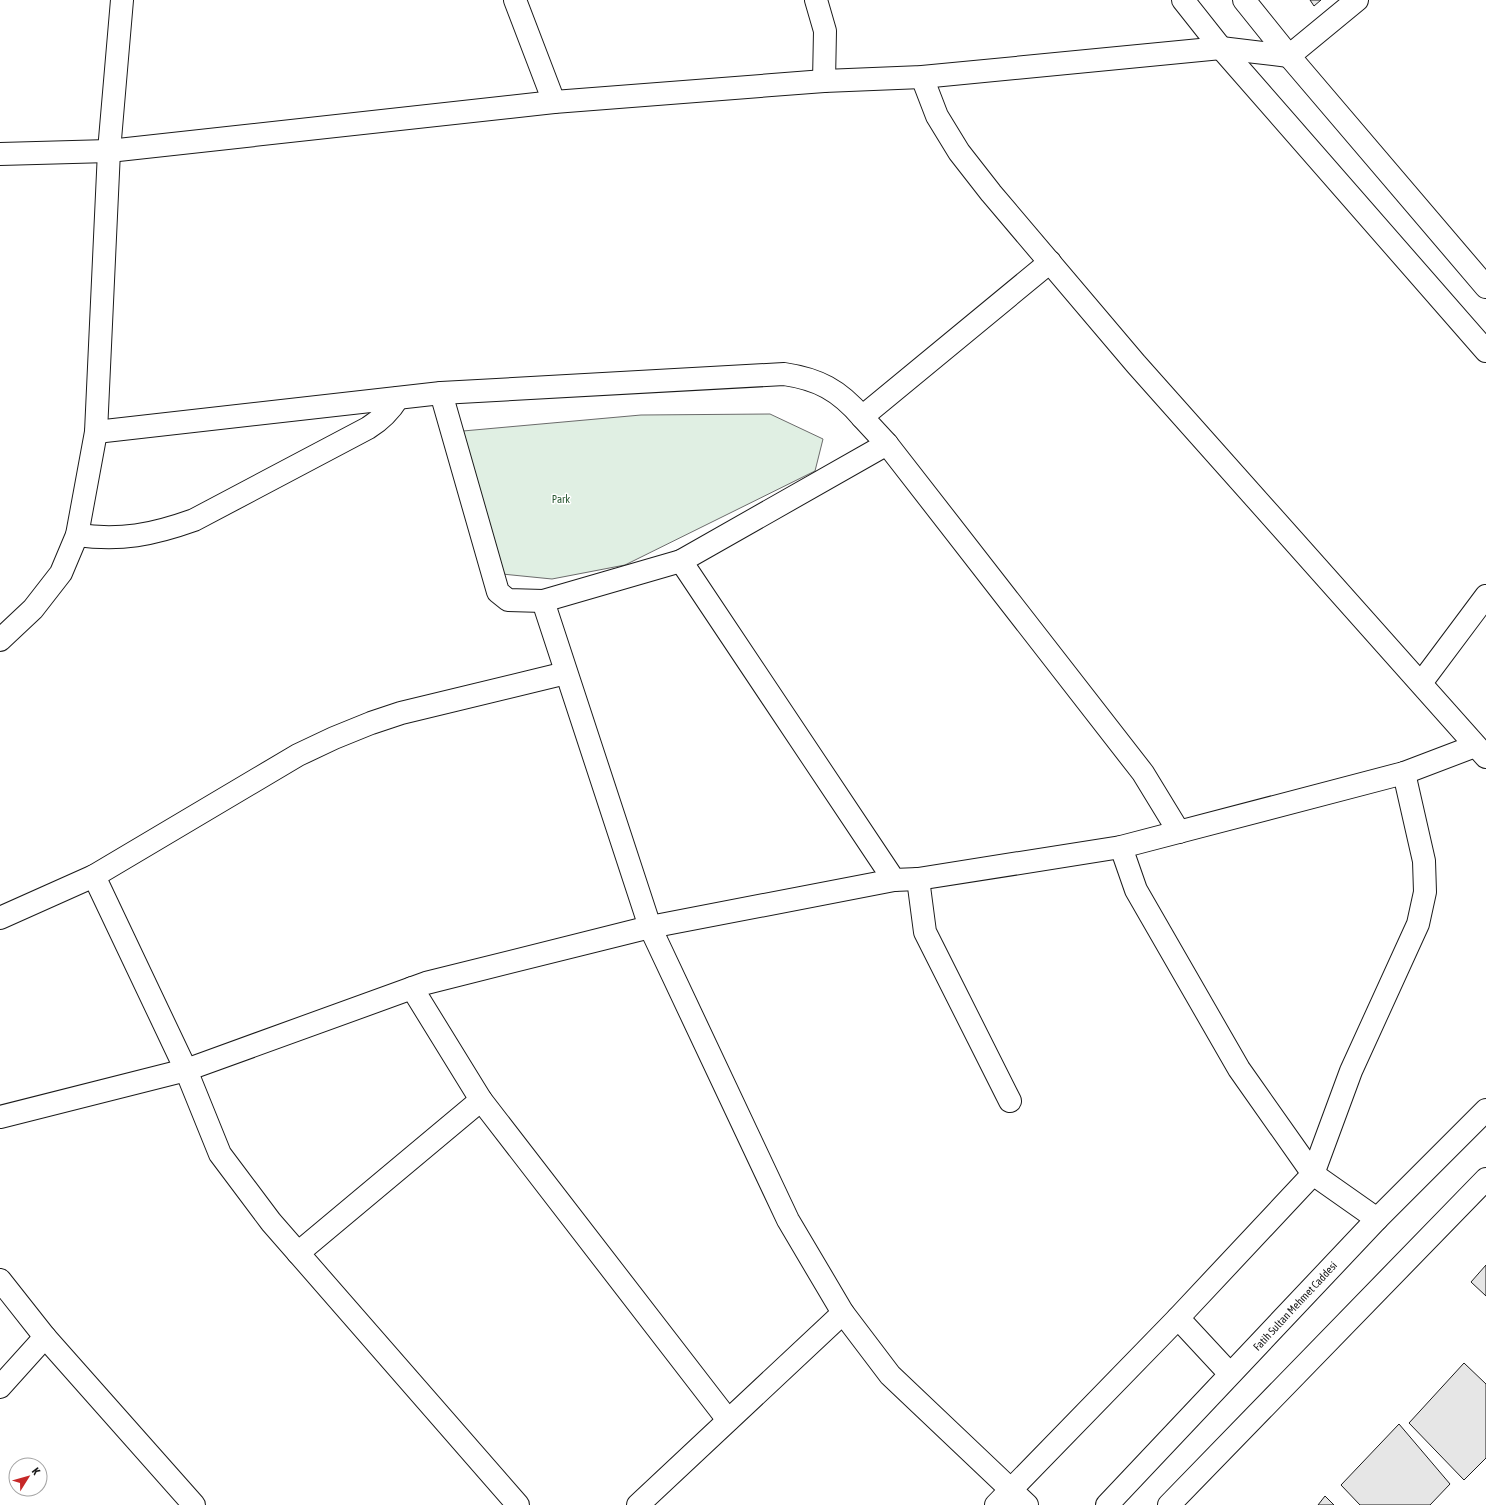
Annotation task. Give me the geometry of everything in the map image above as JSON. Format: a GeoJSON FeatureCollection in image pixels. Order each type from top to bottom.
{"type":"FeatureCollection","features":[{"type":"Feature","properties":{"kind":"street"},"geometry":{"type":"LineString","coordinates":[[0,640],[33,609],[61,573],[77,535],[96,432],[109,151],[122,0]]}},
{"type":"Feature","properties":{"kind":"street"},"geometry":{"type":"LineString","coordinates":[[515,0],[554,102]]}},
{"type":"Feature","properties":{"kind":"street"},"geometry":{"type":"LineString","coordinates":[[816,0],[825,30],[824,81]]}},
{"type":"Feature","properties":{"kind":"street"},"geometry":{"type":"LineString","coordinates":[[1183,0],[1220,48],[1486,351]]}},
{"type":"Feature","properties":{"kind":"street"},"geometry":{"type":"LineString","coordinates":[[1244,0],[1289,56],[1486,287]]}},
{"type":"Feature","properties":{"kind":"street"},"geometry":{"type":"LineString","coordinates":[[0,154],[109,151],[554,102],[824,81],[922,77],[1220,48],[1289,56],[1357,0]]}},
{"type":"Feature","properties":{"kind":"street"},"geometry":{"type":"LineString","coordinates":[[0,1117],[186,1070],[426,983],[650,927],[894,880],[918,879],[1121,847],[1481,752],[1136,364],[991,193],[959,152],[937,116],[922,77]]}},
{"type":"Feature","properties":{"kind":"street"},"geometry":{"type":"LineString","coordinates":[[862,416],[1050,262]]}},
{"type":"Feature","properties":{"kind":"street"},"geometry":{"type":"LineString","coordinates":[[96,432],[441,393],[784,374],[802,377],[819,383],[836,392],[850,403],[887,444],[1144,773],[1180,832]]}},
{"type":"Feature","properties":{"kind":"street"},"geometry":{"type":"LineString","coordinates":[[441,393],[498,592],[508,600],[542,601],[681,561],[887,444]]}},
{"type":"Feature","properties":{"kind":"street"},"geometry":{"type":"LineString","coordinates":[[77,535],[99,538],[143,535],[169,529],[194,520],[368,428],[388,413],[398,398]]}},
{"type":"Feature","properties":{"kind":"street"},"geometry":{"type":"LineString","coordinates":[[681,561],[894,880]]}},
{"type":"Feature","properties":{"kind":"street"},"geometry":{"type":"LineString","coordinates":[[1421,683],[1486,596]]}},
{"type":"Feature","properties":{"kind":"street"},"geometry":{"type":"LineString","coordinates":[[542,601],[650,927],[788,1220],[844,1313],[890,1375],[1004,1498],[1027,1505]]}},
{"type":"Feature","properties":{"kind":"street"},"geometry":{"type":"LineString","coordinates":[[0,918],[94,876],[298,755],[334,738],[401,713],[566,673]]}},
{"type":"Feature","properties":{"kind":"street"},"geometry":{"type":"LineString","coordinates":[[1004,1498],[1178,1318],[1313,1174],[1350,1071],[1418,924],[1425,892],[1424,861],[1404,773]]}},
{"type":"Feature","properties":{"kind":"street"},"geometry":{"type":"LineString","coordinates":[[1121,847],[1136,890],[1239,1069],[1313,1174],[1377,1219]]}},
{"type":"Feature","properties":{"kind":"street"},"geometry":{"type":"LineString","coordinates":[[94,876],[186,1070],[220,1154],[271,1222],[518,1505]]}},
{"type":"Feature","properties":{"kind":"street"},"geometry":{"type":"LineString","coordinates":[[918,879],[925,932],[1010,1101]]}},
{"type":"Feature","properties":{"kind":"street"},"geometry":{"type":"LineString","coordinates":[[412,988],[481,1100],[728,1420]]}},
{"type":"Feature","properties":{"kind":"street"},"geometry":{"type":"LineString","coordinates":[[298,1253],[481,1100]]}},
{"type":"Feature","properties":{"kind":"street","name":"Fatih Sultan Mehmet Caddesi"},"geometry":{"type":"LineString","coordinates":[[1107,1505],[1377,1219],[1486,1110]]}},
{"type":"Feature","properties":{"kind":"street"},"geometry":{"type":"LineString","coordinates":[[1169,1505],[1486,1179]]}},
{"type":"Feature","properties":{"kind":"street"},"geometry":{"type":"LineString","coordinates":[[0,1280],[45,1337],[194,1505]]}},
{"type":"Feature","properties":{"kind":"street"},"geometry":{"type":"LineString","coordinates":[[638,1505],[844,1313]]}},
{"type":"Feature","properties":{"kind":"street"},"geometry":{"type":"LineString","coordinates":[[1178,1318],[1230,1374]]}},
{"type":"Feature","properties":{"kind":"street"},"geometry":{"type":"LineString","coordinates":[[0,1387],[45,1337]]}},
{"type":"Feature","properties":{"kind":"green space","name":"Park"},"geometry":{"type":"Polygon","coordinates":[[[770,414],[823,439],[815,471],[625,565],[552,579],[502,574],[463,431],[641,415],[770,414]]]}},
{"type":"Feature","properties":{"kind":"building"},"geometry":{"type":"Polygon","coordinates":[[[1310,0],[1321,0],[1314,6],[1310,0]]]}},
{"type":"Feature","properties":{"kind":"building"},"geometry":{"type":"Polygon","coordinates":[[[1486,1265],[1486,1296],[1471,1282],[1486,1265]]]}},
{"type":"Feature","properties":{"kind":"building"},"geometry":{"type":"Polygon","coordinates":[[[1464,1363],[1486,1384],[1486,1458],[1464,1480],[1409,1423],[1464,1363]]]}},
{"type":"Feature","properties":{"kind":"building"},"geometry":{"type":"Polygon","coordinates":[[[1399,1424],[1450,1484],[1430,1505],[1360,1505],[1341,1485],[1399,1424]]]}},
{"type":"Feature","properties":{"kind":"building"},"geometry":{"type":"Polygon","coordinates":[[[1325,1496],[1334,1505],[1318,1505],[1325,1496]]]}}]}
